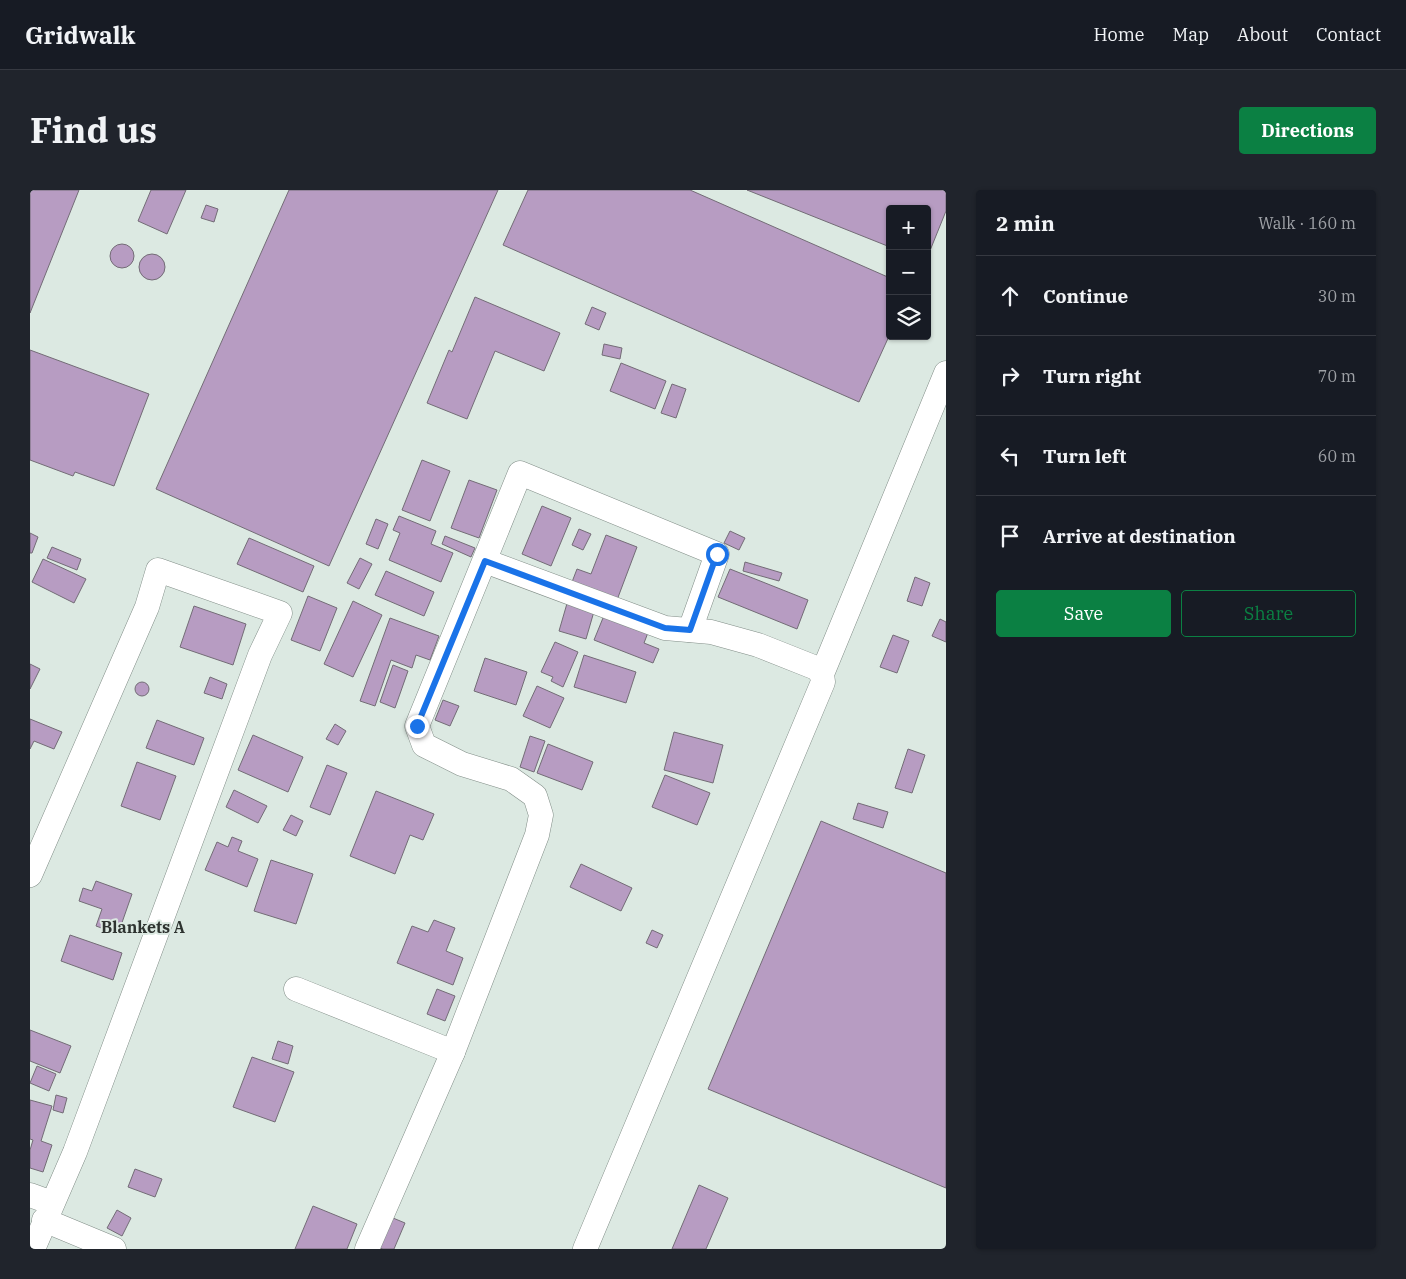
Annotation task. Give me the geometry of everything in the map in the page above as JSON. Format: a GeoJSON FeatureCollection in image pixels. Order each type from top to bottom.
{"type":"FeatureCollection","features":[{"type":"Feature","properties":{"kind":"street"},"geometry":{"type":"LineString","coordinates":[[585,1249],[823,682],[822,674],[946,373]]}},
{"type":"Feature","properties":{"kind":"street"},"geometry":{"type":"LineString","coordinates":[[367,1249],[453,1052],[537,835],[541,815],[535,796],[511,780],[462,764],[424,745],[417,726],[520,472],[717,554],[690,630]]}},
{"type":"Feature","properties":{"kind":"street"},"geometry":{"type":"LineString","coordinates":[[485,561],[665,628],[711,632],[758,645],[816,668],[822,674]]}},
{"type":"Feature","properties":{"kind":"street"},"geometry":{"type":"LineString","coordinates":[[30,875],[147,607],[158,570],[280,613],[260,655],[75,1152],[32,1249]]}},
{"type":"Feature","properties":{"kind":"street"},"geometry":{"type":"LineString","coordinates":[[296,989],[453,1052]]}},
{"type":"Feature","properties":{"kind":"street"},"geometry":{"type":"LineString","coordinates":[[30,1195],[48,1212],[114,1249]]}},
{"type":"Feature","properties":{"kind":"building"},"geometry":{"type":"Polygon","coordinates":[[[30,190],[79,190],[30,313],[30,190]]]}},
{"type":"Feature","properties":{"kind":"building"},"geometry":{"type":"Polygon","coordinates":[[[151,190],[186,190],[167,234],[138,221],[151,190]]]}},
{"type":"Feature","properties":{"kind":"building"},"geometry":{"type":"Polygon","coordinates":[[[289,190],[498,190],[329,566],[156,489],[289,190]]]}},
{"type":"Feature","properties":{"kind":"building"},"geometry":{"type":"Polygon","coordinates":[[[528,190],[690,190],[886,276],[887,340],[859,402],[503,245],[528,190]]]}},
{"type":"Feature","properties":{"kind":"building"},"geometry":{"type":"Polygon","coordinates":[[[747,190],[946,190],[946,211],[931,248],[931,205],[886,205],[886,245],[747,190]]]}},
{"type":"Feature","properties":{"kind":"building"},"geometry":{"type":"Polygon","coordinates":[[[206,205],[218,209],[214,222],[201,218],[206,205]]]}},
{"type":"Feature","properties":{"kind":"building"},"geometry":{"type":"Polygon","coordinates":[[[122,244],[130,248],[134,256],[130,264],[122,268],[114,264],[110,256],[114,248],[122,244]]]}},
{"type":"Feature","properties":{"kind":"building"},"geometry":{"type":"Polygon","coordinates":[[[152,254],[161,258],[165,267],[161,276],[152,280],[143,276],[139,267],[143,258],[152,254]]]}},
{"type":"Feature","properties":{"kind":"building"},"geometry":{"type":"Polygon","coordinates":[[[475,297],[560,333],[544,371],[495,351],[467,419],[427,403],[449,350],[452,352],[475,297]]]}},
{"type":"Feature","properties":{"kind":"building"},"geometry":{"type":"Polygon","coordinates":[[[592,307],[606,313],[599,330],[585,324],[592,307]]]}},
{"type":"Feature","properties":{"kind":"building"},"geometry":{"type":"Polygon","coordinates":[[[604,344],[622,348],[620,359],[602,355],[604,344]]]}},
{"type":"Feature","properties":{"kind":"building"},"geometry":{"type":"Polygon","coordinates":[[[30,350],[149,394],[114,486],[75,472],[73,476],[30,460],[30,350]]]}},
{"type":"Feature","properties":{"kind":"building"},"geometry":{"type":"Polygon","coordinates":[[[621,363],[666,381],[655,409],[610,391],[621,363]]]}},
{"type":"Feature","properties":{"kind":"building"},"geometry":{"type":"Polygon","coordinates":[[[672,384],[686,389],[676,418],[661,413],[672,384]]]}},
{"type":"Feature","properties":{"kind":"building"},"geometry":{"type":"Polygon","coordinates":[[[422,460],[450,471],[430,521],[402,510],[422,460]]]}},
{"type":"Feature","properties":{"kind":"building"},"geometry":{"type":"Polygon","coordinates":[[[469,480],[497,490],[479,538],[451,528],[469,480]]]}},
{"type":"Feature","properties":{"kind":"building"},"geometry":{"type":"Polygon","coordinates":[[[542,506],[571,518],[551,566],[522,554],[542,506]]]}},
{"type":"Feature","properties":{"kind":"building"},"geometry":{"type":"Polygon","coordinates":[[[399,516],[436,531],[431,544],[453,553],[441,582],[389,560],[400,533],[393,530],[399,516]]]}},
{"type":"Feature","properties":{"kind":"building"},"geometry":{"type":"Polygon","coordinates":[[[376,519],[388,524],[378,549],[366,544],[376,519]]]}},
{"type":"Feature","properties":{"kind":"building"},"geometry":{"type":"Polygon","coordinates":[[[579,529],[591,534],[583,550],[572,545],[579,529]]]}},
{"type":"Feature","properties":{"kind":"building"},"geometry":{"type":"Polygon","coordinates":[[[730,531],[745,538],[739,550],[724,543],[730,531]]]}},
{"type":"Feature","properties":{"kind":"building"},"geometry":{"type":"Polygon","coordinates":[[[30,533],[38,537],[32,553],[30,553],[30,533]]]}},
{"type":"Feature","properties":{"kind":"building"},"geometry":{"type":"Polygon","coordinates":[[[606,535],[637,547],[617,600],[572,582],[577,569],[591,574],[606,535]]]}},
{"type":"Feature","properties":{"kind":"building"},"geometry":{"type":"Polygon","coordinates":[[[445,536],[475,548],[471,557],[442,544],[445,536]]]}},
{"type":"Feature","properties":{"kind":"building"},"geometry":{"type":"Polygon","coordinates":[[[249,538],[314,566],[303,592],[237,564],[249,538]]]}},
{"type":"Feature","properties":{"kind":"building"},"geometry":{"type":"Polygon","coordinates":[[[52,547],[81,559],[77,570],[47,558],[52,547]]]}},
{"type":"Feature","properties":{"kind":"building"},"geometry":{"type":"Polygon","coordinates":[[[360,558],[372,564],[359,589],[347,583],[360,558]]]}},
{"type":"Feature","properties":{"kind":"building"},"geometry":{"type":"Polygon","coordinates":[[[43,559],[86,579],[74,603],[32,582],[43,559]]]}},
{"type":"Feature","properties":{"kind":"building"},"geometry":{"type":"Polygon","coordinates":[[[745,562],[782,573],[779,581],[743,571],[745,562]]]}},
{"type":"Feature","properties":{"kind":"building"},"geometry":{"type":"Polygon","coordinates":[[[730,569],[808,600],[797,629],[718,597],[730,569]]]}},
{"type":"Feature","properties":{"kind":"building"},"geometry":{"type":"Polygon","coordinates":[[[386,571],[434,592],[424,616],[375,595],[386,571]]]}},
{"type":"Feature","properties":{"kind":"building"},"geometry":{"type":"Polygon","coordinates":[[[915,577],[930,583],[922,606],[907,601],[915,577]]]}},
{"type":"Feature","properties":{"kind":"building"},"geometry":{"type":"Polygon","coordinates":[[[308,596],[337,608],[320,651],[291,640],[308,596]]]}},
{"type":"Feature","properties":{"kind":"building"},"geometry":{"type":"Polygon","coordinates":[[[568,600],[595,608],[586,639],[559,631],[568,600]]]}},
{"type":"Feature","properties":{"kind":"building"},"geometry":{"type":"Polygon","coordinates":[[[353,601],[382,615],[353,677],[324,664],[353,601]]]}},
{"type":"Feature","properties":{"kind":"building"},"geometry":{"type":"Polygon","coordinates":[[[194,606],[246,624],[233,665],[180,647],[194,606]]]}},
{"type":"Feature","properties":{"kind":"building"},"geometry":{"type":"Polygon","coordinates":[[[605,613],[649,630],[644,643],[659,649],[653,663],[594,640],[605,613]]]}},
{"type":"Feature","properties":{"kind":"building"},"geometry":{"type":"Polygon","coordinates":[[[390,618],[439,636],[430,660],[416,655],[412,668],[391,660],[375,706],[360,701],[390,618]]]}},
{"type":"Feature","properties":{"kind":"building"},"geometry":{"type":"Polygon","coordinates":[[[940,619],[946,622],[946,642],[932,636],[940,619]]]}},
{"type":"Feature","properties":{"kind":"building"},"geometry":{"type":"Polygon","coordinates":[[[893,635],[909,641],[897,673],[880,667],[893,635]]]}},
{"type":"Feature","properties":{"kind":"building"},"geometry":{"type":"Polygon","coordinates":[[[555,642],[578,652],[563,687],[551,681],[553,677],[541,672],[555,642]]]}},
{"type":"Feature","properties":{"kind":"building"},"geometry":{"type":"Polygon","coordinates":[[[584,655],[636,672],[626,703],[574,687],[584,655]]]}},
{"type":"Feature","properties":{"kind":"building"},"geometry":{"type":"Polygon","coordinates":[[[485,658],[527,672],[516,705],[474,691],[485,658]]]}},
{"type":"Feature","properties":{"kind":"building"},"geometry":{"type":"Polygon","coordinates":[[[30,664],[40,669],[30,689],[30,664]]]}},
{"type":"Feature","properties":{"kind":"building"},"geometry":{"type":"Polygon","coordinates":[[[393,665],[408,671],[395,708],[380,702],[393,665]]]}},
{"type":"Feature","properties":{"kind":"building"},"geometry":{"type":"Polygon","coordinates":[[[210,677],[227,684],[222,699],[204,693],[210,677]]]}},
{"type":"Feature","properties":{"kind":"building"},"geometry":{"type":"Polygon","coordinates":[[[139,682],[145,682],[149,689],[145,696],[139,696],[135,692],[135,686],[139,682]]]}},
{"type":"Feature","properties":{"kind":"building"},"geometry":{"type":"Polygon","coordinates":[[[537,686],[564,698],[550,728],[523,716],[537,686]]]}},
{"type":"Feature","properties":{"kind":"building"},"geometry":{"type":"Polygon","coordinates":[[[443,700],[459,706],[450,726],[435,720],[443,700]]]}},
{"type":"Feature","properties":{"kind":"building"},"geometry":{"type":"Polygon","coordinates":[[[30,719],[62,732],[54,749],[34,741],[30,749],[30,719]]]}},
{"type":"Feature","properties":{"kind":"building"},"geometry":{"type":"Polygon","coordinates":[[[157,720],[204,738],[194,765],[146,748],[157,720]]]}},
{"type":"Feature","properties":{"kind":"building"},"geometry":{"type":"Polygon","coordinates":[[[335,724],[346,731],[338,745],[326,739],[335,724]]]}},
{"type":"Feature","properties":{"kind":"building"},"geometry":{"type":"Polygon","coordinates":[[[674,732],[723,745],[713,783],[664,770],[674,732]]]}},
{"type":"Feature","properties":{"kind":"building"},"geometry":{"type":"Polygon","coordinates":[[[253,735],[303,757],[288,792],[238,770],[253,735]]]}},
{"type":"Feature","properties":{"kind":"building"},"geometry":{"type":"Polygon","coordinates":[[[530,736],[545,741],[534,772],[520,767],[530,736]]]}},
{"type":"Feature","properties":{"kind":"building"},"geometry":{"type":"Polygon","coordinates":[[[548,744],[593,762],[582,790],[537,773],[548,744]]]}},
{"type":"Feature","properties":{"kind":"building"},"geometry":{"type":"Polygon","coordinates":[[[908,749],[925,755],[912,793],[895,788],[908,749]]]}},
{"type":"Feature","properties":{"kind":"building"},"geometry":{"type":"Polygon","coordinates":[[[137,762],[176,776],[160,820],[121,806],[137,762]]]}},
{"type":"Feature","properties":{"kind":"building"},"geometry":{"type":"Polygon","coordinates":[[[327,765],[347,773],[330,815],[310,807],[327,765]]]}},
{"type":"Feature","properties":{"kind":"building"},"geometry":{"type":"Polygon","coordinates":[[[665,775],[710,793],[697,825],[652,807],[665,775]]]}},
{"type":"Feature","properties":{"kind":"building"},"geometry":{"type":"Polygon","coordinates":[[[234,790],[267,806],[258,823],[226,807],[234,790]]]}},
{"type":"Feature","properties":{"kind":"building"},"geometry":{"type":"Polygon","coordinates":[[[376,791],[434,814],[423,840],[410,835],[395,874],[350,856],[376,791]]]}},
{"type":"Feature","properties":{"kind":"building"},"geometry":{"type":"Polygon","coordinates":[[[858,803],[888,812],[883,828],[853,819],[858,803]]]}},
{"type":"Feature","properties":{"kind":"building"},"geometry":{"type":"Polygon","coordinates":[[[291,815],[303,821],[296,836],[283,830],[291,815]]]}},
{"type":"Feature","properties":{"kind":"building"},"geometry":{"type":"Polygon","coordinates":[[[821,821],[946,873],[946,1188],[708,1089],[821,821]]]}},
{"type":"Feature","properties":{"kind":"building"},"geometry":{"type":"Polygon","coordinates":[[[232,837],[242,841],[238,851],[258,859],[247,887],[205,870],[217,842],[228,847],[232,837]]]}},
{"type":"Feature","properties":{"kind":"building"},"geometry":{"type":"Polygon","coordinates":[[[271,860],[313,874],[296,924],[254,911],[271,860]]]}},
{"type":"Feature","properties":{"kind":"building"},"geometry":{"type":"Polygon","coordinates":[[[581,864],[632,888],[621,911],[570,887],[581,864]]]}},
{"type":"Feature","properties":{"kind":"building"},"geometry":{"type":"Polygon","coordinates":[[[96,881],[132,894],[118,934],[96,926],[102,909],[79,901],[83,888],[92,891],[96,881]]]}},
{"type":"Feature","properties":{"kind":"building"},"geometry":{"type":"Polygon","coordinates":[[[434,920],[455,928],[446,951],[463,958],[453,985],[397,963],[412,926],[428,932],[434,920]]]}},
{"type":"Feature","properties":{"kind":"building"},"geometry":{"type":"Polygon","coordinates":[[[652,930],[663,935],[657,948],[646,943],[652,930]]]}},
{"type":"Feature","properties":{"kind":"building"},"geometry":{"type":"Polygon","coordinates":[[[70,935],[122,953],[113,980],[61,961],[70,935]]]}},
{"type":"Feature","properties":{"kind":"building"},"geometry":{"type":"Polygon","coordinates":[[[437,989],[455,996],[445,1021],[427,1014],[437,989]]]}},
{"type":"Feature","properties":{"kind":"building"},"geometry":{"type":"Polygon","coordinates":[[[30,1030],[71,1046],[60,1073],[30,1061],[30,1030]]]}},
{"type":"Feature","properties":{"kind":"building"},"geometry":{"type":"Polygon","coordinates":[[[278,1041],[293,1046],[288,1064],[272,1059],[278,1041]]]}},
{"type":"Feature","properties":{"kind":"building"},"geometry":{"type":"Polygon","coordinates":[[[252,1057],[294,1072],[275,1122],[233,1107],[252,1057]]]}},
{"type":"Feature","properties":{"kind":"building"},"geometry":{"type":"Polygon","coordinates":[[[37,1066],[56,1074],[49,1091],[30,1083],[37,1066]]]}},
{"type":"Feature","properties":{"kind":"building"},"geometry":{"type":"Polygon","coordinates":[[[56,1095],[67,1098],[63,1113],[53,1110],[56,1095]]]}},
{"type":"Feature","properties":{"kind":"building"},"geometry":{"type":"Polygon","coordinates":[[[30,1100],[52,1106],[41,1141],[52,1145],[43,1172],[30,1168],[30,1150],[33,1140],[30,1139],[30,1100]]]}},
{"type":"Feature","properties":{"kind":"building"},"geometry":{"type":"Polygon","coordinates":[[[135,1169],[162,1179],[155,1197],[128,1187],[135,1169]]]}},
{"type":"Feature","properties":{"kind":"building"},"geometry":{"type":"Polygon","coordinates":[[[699,1185],[728,1198],[706,1249],[672,1249],[699,1185]]]}},
{"type":"Feature","properties":{"kind":"building"},"geometry":{"type":"Polygon","coordinates":[[[313,1206],[357,1224],[347,1249],[295,1249],[313,1206]]]}},
{"type":"Feature","properties":{"kind":"building"},"geometry":{"type":"Polygon","coordinates":[[[117,1210],[131,1218],[122,1236],[107,1228],[117,1210]]]}},
{"type":"Feature","properties":{"kind":"building"},"geometry":{"type":"Polygon","coordinates":[[[393,1218],[405,1223],[394,1249],[380,1248],[393,1218]]]}},
{"type":"Feature","properties":{"kind":"district","name":"Blankets A"},"geometry":{"type":"Point","coordinates":[143,927]}},
{"type":"Feature","properties":{"kind":"route"},"geometry":{"type":"LineString","coordinates":[[417,726],[485,561],[632,614],[665,628],[690,630],[717,554]]}}]}
